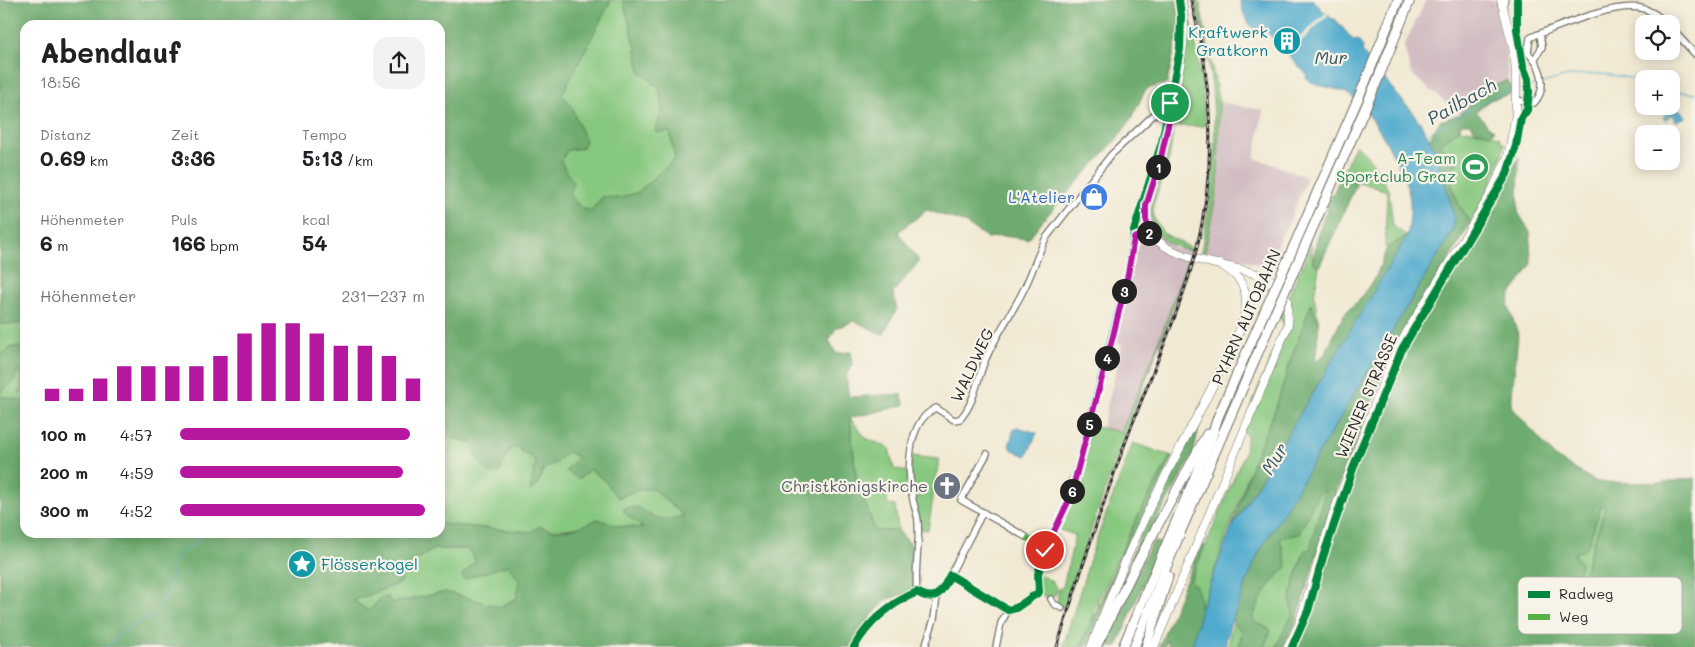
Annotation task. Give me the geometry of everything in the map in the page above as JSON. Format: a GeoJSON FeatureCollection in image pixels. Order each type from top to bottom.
{"type":"FeatureCollection","features":[{"type":"Feature","properties":{"kind":"highway","name":"PYHRN AUTOBAHN"},"geometry":{"type":"LineString","coordinates":[[1122,647],[1211,439],[1218,417],[1364,85],[1397,0]]}},
{"type":"Feature","properties":{"kind":"highway","name":"PYHRN AUTOBAHN"},"geometry":{"type":"LineString","coordinates":[[1134,647],[1180,533],[1410,0]]}},
{"type":"Feature","properties":{"kind":"highway"},"geometry":{"type":"LineString","coordinates":[[1096,647],[1134,569],[1218,417]]}},
{"type":"Feature","properties":{"kind":"highway"},"geometry":{"type":"LineString","coordinates":[[1146,647],[1190,511]]}},
{"type":"Feature","properties":{"kind":"main road"},"geometry":{"type":"LineString","coordinates":[[1091,647],[1115,585],[1159,488],[1229,353],[1254,292],[1261,286],[1273,282],[1264,276],[1181,254],[1169,249],[1151,234],[1146,219],[1146,206],[1160,162],[1183,54],[1185,15],[1182,0]]}},
{"type":"Feature","properties":{"kind":"main road","name":"WIENER STRASSE"},"geometry":{"type":"LineString","coordinates":[[1288,647],[1299,624],[1333,514],[1392,360],[1501,174],[1512,143],[1516,114],[1513,46],[1502,1]]}},
{"type":"Feature","properties":{"kind":"main road"},"geometry":{"type":"LineString","coordinates":[[1220,264],[1234,273],[1243,287],[1246,298],[1244,317]]}},
{"type":"Feature","properties":{"kind":"main road"},"geometry":{"type":"LineString","coordinates":[[1154,647],[1288,325],[1287,300]]}},
{"type":"Feature","properties":{"kind":"street"},"geometry":{"type":"LineString","coordinates":[[1516,93],[1527,103],[1534,103],[1542,90],[1540,76],[1534,60],[1528,52],[1530,38],[1621,8],[1642,8],[1656,15]]}},
{"type":"Feature","properties":{"kind":"street"},"geometry":{"type":"LineString","coordinates":[[1534,60],[1542,47],[1540,34]]}},
{"type":"Feature","properties":{"kind":"street"},"geometry":{"type":"LineString","coordinates":[[1680,38],[1695,54]]}},
{"type":"Feature","properties":{"kind":"street","name":"WALDWEG"},"geometry":{"type":"LineString","coordinates":[[917,592],[915,580],[918,521],[910,473],[913,435],[929,411],[936,408],[954,420],[960,420],[964,415],[976,390],[985,361],[1024,290],[1034,268],[1040,248],[1046,238],[1111,155],[1161,108],[1173,103]]}},
{"type":"Feature","properties":{"kind":"street"},"geometry":{"type":"LineString","coordinates":[[950,574],[1008,610],[1016,608],[1039,592],[1038,574],[1045,550],[1070,498],[1113,336],[1128,274],[1134,238],[1151,234]]}},
{"type":"Feature","properties":{"kind":"street"},"geometry":{"type":"LineString","coordinates":[[987,454],[961,500],[1026,537]]}},
{"type":"Feature","properties":{"kind":"street"},"geometry":{"type":"LineString","coordinates":[[925,647],[934,619],[937,596],[983,512]]}},
{"type":"Feature","properties":{"kind":"street"},"geometry":{"type":"LineString","coordinates":[[854,647],[867,627],[884,610],[900,599],[917,592],[932,597],[937,596]]}},
{"type":"Feature","properties":{"kind":"street"},"geometry":{"type":"LineString","coordinates":[[1051,599],[1054,604],[1062,608]]}},
{"type":"Feature","properties":{"kind":"street"},"geometry":{"type":"LineString","coordinates":[[996,647],[1002,623],[1008,610]]}},
{"type":"Feature","properties":{"kind":"shaded area"},"geometry":{"type":"Polygon","coordinates":[[[1426,0],[1494,0],[1498,12],[1508,78],[1487,90],[1460,114],[1411,74],[1404,46],[1426,0]]]}},
{"type":"Feature","properties":{"kind":"shaded area"},"geometry":{"type":"Polygon","coordinates":[[[1219,102],[1263,110],[1255,158],[1307,177],[1289,222],[1278,242],[1270,267],[1205,252],[1218,183],[1219,102]]]}},
{"type":"Feature","properties":{"kind":"shaded area"},"geometry":{"type":"Polygon","coordinates":[[[1150,216],[1153,227],[1175,248],[1191,251],[1154,355],[1121,432],[1102,428],[1122,345],[1109,340],[1115,313],[1122,314],[1136,247],[1141,241],[1150,216]]]}},
{"type":"Feature","properties":{"kind":"green space"},"geometry":{"type":"Polygon","coordinates":[[[0,0],[611,0],[562,95],[571,105],[585,141],[582,148],[567,150],[561,162],[573,182],[570,196],[582,209],[591,211],[602,197],[619,198],[637,193],[675,159],[670,132],[655,132],[663,107],[658,85],[653,84],[640,71],[623,0],[1177,0],[1180,26],[1167,83],[1146,89],[1130,121],[1116,140],[1028,239],[1002,236],[988,238],[963,222],[927,210],[898,232],[919,261],[893,293],[897,309],[883,335],[855,321],[836,328],[829,340],[836,353],[851,352],[852,365],[846,377],[849,397],[901,394],[905,405],[850,418],[856,477],[875,531],[898,530],[915,549],[915,590],[888,599],[873,614],[852,647],[0,647],[0,396],[20,400],[20,538],[445,538],[445,524],[531,532],[540,526],[554,530],[569,529],[597,519],[618,526],[643,528],[624,512],[624,508],[638,507],[649,515],[660,519],[684,516],[652,488],[634,491],[618,498],[603,479],[590,469],[579,479],[566,471],[578,457],[567,452],[556,463],[544,469],[537,485],[530,491],[536,460],[523,453],[519,447],[510,449],[499,473],[490,473],[480,463],[472,443],[445,437],[445,20],[20,20],[20,324],[0,324],[0,0]],[[434,549],[408,565],[400,583],[353,601],[369,611],[380,599],[388,597],[393,603],[446,592],[499,607],[517,598],[519,580],[508,565],[464,579],[462,575],[476,561],[469,549],[434,549]]]}},
{"type":"Feature","properties":{"kind":"green space"},"geometry":{"type":"Polygon","coordinates":[[[611,0],[623,0],[640,71],[658,85],[663,107],[656,132],[670,131],[675,159],[637,193],[619,198],[602,197],[591,211],[578,204],[573,198],[561,162],[567,150],[582,148],[571,105],[561,95],[611,0]]]}},
{"type":"Feature","properties":{"kind":"green space"},"geometry":{"type":"Polygon","coordinates":[[[1195,0],[1199,0],[1219,102],[1218,183],[1205,252],[1201,252],[1209,206],[1215,134],[1209,66],[1195,0]]]}},
{"type":"Feature","properties":{"kind":"green space"},"geometry":{"type":"Polygon","coordinates":[[[1187,1],[1199,63],[1205,126],[1174,126],[1169,159],[1153,205],[1154,218],[1163,233],[1191,248],[1191,251],[1177,247],[1158,234],[1153,225],[1151,215],[1154,192],[1165,163],[1165,153],[1180,85],[1187,1]]]}},
{"type":"Feature","properties":{"kind":"green space"},"geometry":{"type":"Polygon","coordinates":[[[1507,80],[1512,88],[1510,94],[1490,100],[1476,111],[1489,127],[1494,130],[1492,134],[1475,131],[1470,123],[1461,123],[1460,129],[1440,144],[1457,164],[1450,170],[1454,191],[1465,215],[1469,221],[1472,220],[1383,374],[1334,498],[1296,623],[1283,647],[1276,647],[1293,613],[1290,602],[1294,583],[1305,550],[1310,549],[1325,490],[1317,496],[1299,534],[1280,538],[1287,567],[1266,591],[1252,620],[1271,630],[1264,647],[1239,647],[1242,632],[1232,621],[1258,554],[1452,232],[1455,219],[1437,153],[1429,139],[1440,121],[1460,114],[1487,90],[1507,80]]]}},
{"type":"Feature","properties":{"kind":"green space","name":"A-Team Sportclub Graz"},"geometry":{"type":"Polygon","coordinates":[[[1460,129],[1492,134],[1500,138],[1501,142],[1505,144],[1487,193],[1472,220],[1469,221],[1458,203],[1452,184],[1450,170],[1457,164],[1440,144],[1460,129]]]}},
{"type":"Feature","properties":{"kind":"green space"},"geometry":{"type":"Polygon","coordinates":[[[1356,144],[1372,162],[1389,191],[1393,226],[1407,236],[1387,248],[1385,247],[1387,191],[1341,176],[1356,144]]]}},
{"type":"Feature","properties":{"kind":"green space"},"geometry":{"type":"Polygon","coordinates":[[[1519,157],[1518,212],[1530,232],[1531,265],[1510,296],[1508,305],[1518,334],[1511,406],[1556,458],[1597,482],[1656,483],[1695,478],[1695,647],[1295,647],[1305,627],[1318,589],[1335,527],[1358,462],[1403,351],[1519,157]],[[1601,506],[1589,543],[1584,551],[1576,552],[1575,555],[1581,563],[1579,575],[1583,575],[1605,509],[1601,506]]]}},
{"type":"Feature","properties":{"kind":"green space"},"geometry":{"type":"Polygon","coordinates":[[[1341,176],[1357,183],[1319,267],[1313,263],[1317,240],[1327,208],[1341,176]]]}},
{"type":"Feature","properties":{"kind":"green space"},"geometry":{"type":"Polygon","coordinates":[[[1407,236],[1231,529],[1254,459],[1275,410],[1311,304],[1319,324],[1315,363],[1325,354],[1344,314],[1358,301],[1376,276],[1387,248],[1407,236]]]}},
{"type":"Feature","properties":{"kind":"green space"},"geometry":{"type":"Polygon","coordinates":[[[1311,245],[1313,263],[1319,267],[1314,296],[1319,324],[1311,305],[1275,410],[1254,459],[1201,607],[1196,586],[1190,582],[1245,452],[1247,435],[1241,431],[1284,324],[1279,318],[1311,245]]]}},
{"type":"Feature","properties":{"kind":"green space"},"geometry":{"type":"Polygon","coordinates":[[[1187,261],[1190,262],[1119,451],[1065,608],[1057,604],[1059,589],[1063,587],[1075,535],[1057,529],[1092,426],[1121,432],[1154,355],[1187,261]]]}},
{"type":"Feature","properties":{"kind":"green space"},"geometry":{"type":"Polygon","coordinates":[[[0,324],[20,324],[20,347],[12,347],[0,356],[0,324]]]}},
{"type":"Feature","properties":{"kind":"green space"},"geometry":{"type":"Polygon","coordinates":[[[12,347],[20,347],[20,373],[19,368],[13,382],[0,393],[0,356],[12,347]]]}},
{"type":"Feature","properties":{"kind":"green space"},"geometry":{"type":"Polygon","coordinates":[[[19,367],[20,400],[0,396],[0,393],[13,382],[19,367]]]}},
{"type":"Feature","properties":{"kind":"green space"},"geometry":{"type":"Polygon","coordinates":[[[850,418],[866,438],[889,448],[894,469],[910,472],[912,456],[939,459],[928,530],[917,529],[910,495],[887,492],[887,505],[895,506],[898,530],[875,531],[856,477],[850,418]]]}},
{"type":"Feature","properties":{"kind":"green space"},"geometry":{"type":"Polygon","coordinates":[[[1194,427],[1199,427],[1193,455],[1134,561],[1130,558],[1156,500],[1194,427]]]}},
{"type":"Feature","properties":{"kind":"green space"},"geometry":{"type":"Polygon","coordinates":[[[445,437],[472,443],[480,463],[499,473],[510,449],[519,447],[523,453],[536,459],[531,490],[537,485],[544,469],[556,463],[567,451],[578,456],[603,479],[619,498],[634,491],[652,488],[684,516],[660,518],[649,515],[638,507],[625,508],[624,512],[644,528],[617,526],[597,519],[584,527],[531,532],[445,524],[445,437]]]}},
{"type":"Feature","properties":{"kind":"green space"},"geometry":{"type":"Polygon","coordinates":[[[1133,443],[1171,456],[1132,528],[1092,613],[1094,615],[1080,647],[1063,647],[1094,546],[1133,443]]]}},
{"type":"Feature","properties":{"kind":"green space"},"geometry":{"type":"Polygon","coordinates":[[[1171,456],[1173,458],[1113,583],[1087,647],[1080,647],[1137,518],[1171,456]]]}},
{"type":"Feature","properties":{"kind":"green space"},"geometry":{"type":"Polygon","coordinates":[[[1326,489],[1310,550],[1304,551],[1294,583],[1290,602],[1293,613],[1276,647],[1264,647],[1271,630],[1252,620],[1266,591],[1287,567],[1280,538],[1299,534],[1317,496],[1326,489]]]}},
{"type":"Feature","properties":{"kind":"green space"},"geometry":{"type":"Polygon","coordinates":[[[1601,505],[1605,509],[1583,576],[1579,575],[1575,555],[1598,517],[1601,505]]]}},
{"type":"Feature","properties":{"kind":"green space"},"geometry":{"type":"Polygon","coordinates":[[[1153,541],[1160,543],[1117,647],[1101,647],[1116,612],[1153,541]]]}},
{"type":"Feature","properties":{"kind":"green space"},"geometry":{"type":"Polygon","coordinates":[[[1200,545],[1205,546],[1190,581],[1196,588],[1200,604],[1199,622],[1192,647],[1168,647],[1167,640],[1164,647],[1159,647],[1200,545]]]}},
{"type":"Feature","properties":{"kind":"green space"},"geometry":{"type":"Polygon","coordinates":[[[434,549],[469,549],[477,561],[462,575],[508,565],[519,580],[517,598],[499,607],[446,592],[393,603],[380,599],[369,611],[353,600],[400,583],[408,565],[434,549]]]}},
{"type":"Feature","properties":{"kind":"green space"},"geometry":{"type":"Polygon","coordinates":[[[1038,574],[1051,581],[1057,588],[1056,594],[1048,599],[1039,592],[1038,574]]]}},
{"type":"Feature","properties":{"kind":"green space"},"geometry":{"type":"Polygon","coordinates":[[[1233,623],[1242,632],[1239,647],[1229,647],[1233,623]]]}},
{"type":"Feature","properties":{"kind":"water","name":"Mur"},"geometry":{"type":"Polygon","coordinates":[[[1240,0],[1313,0],[1325,13],[1328,13],[1330,18],[1335,19],[1354,41],[1358,40],[1363,47],[1362,52],[1420,122],[1437,153],[1455,219],[1452,232],[1258,554],[1229,628],[1225,647],[1192,647],[1201,607],[1231,529],[1407,236],[1410,213],[1410,201],[1405,180],[1393,153],[1368,113],[1346,93],[1316,84],[1306,78],[1307,75],[1266,31],[1252,28],[1244,15],[1240,0]]]}},
{"type":"Feature","properties":{"kind":"water"},"geometry":{"type":"Polygon","coordinates":[[[1680,110],[1686,117],[1676,121],[1674,119],[1675,116],[1671,115],[1680,115],[1680,110]]]}},
{"type":"Feature","properties":{"kind":"water"},"geometry":{"type":"Polygon","coordinates":[[[1665,115],[1671,115],[1665,120],[1663,118],[1665,115]]]}},
{"type":"Feature","properties":{"kind":"water"},"geometry":{"type":"Polygon","coordinates":[[[1017,427],[1037,433],[1026,456],[1011,449],[1009,446],[1014,429],[1017,427]]]}},
{"type":"Feature","properties":{"kind":"pier"},"geometry":{"type":"Polygon","coordinates":[[[1327,12],[1329,14],[1299,43],[1286,54],[1284,52],[1327,12]]]}},
{"type":"Feature","properties":{"kind":"waterway","name":"Pailbach"},"geometry":{"type":"LineString","coordinates":[[1544,83],[1582,74],[1606,74],[1635,80]]}},
{"type":"Feature","properties":{"kind":"waterway","name":"Pailbach"},"geometry":{"type":"LineString","coordinates":[[1520,89],[1540,84]]}},
{"type":"Feature","properties":{"kind":"waterway","name":"Pailbach"},"geometry":{"type":"LineString","coordinates":[[1427,135],[1486,100],[1514,90]]}},
{"type":"Feature","properties":{"kind":"waterway","name":"Pailbach"},"geometry":{"type":"LineString","coordinates":[[1680,92],[1695,94]]}},
{"type":"Feature","properties":{"kind":"waterway"},"geometry":{"type":"LineString","coordinates":[[159,609],[170,586],[172,564],[201,538]]}},
{"type":"Feature","properties":{"kind":"waterway"},"geometry":{"type":"LineString","coordinates":[[106,647],[124,631],[152,616]]}},
{"type":"Feature","properties":{"kind":"railway"},"geometry":{"type":"LineString","coordinates":[[1057,647],[1083,563],[1112,480],[1190,273],[1203,220],[1207,188],[1210,125],[1204,62],[1191,0]]}},
{"type":"Feature","properties":{"kind":"marked path"},"geometry":{"type":"LineString","coordinates":[[1026,537],[1045,550]]}},
{"type":"Feature","properties":{"kind":"cycle path"},"geometry":{"type":"LineString","coordinates":[[854,647],[866,629],[881,614],[897,602],[917,592],[929,597],[938,594],[950,575],[1008,610],[1016,608],[1039,592],[1038,574],[1045,550],[1070,498],[1128,274],[1134,231],[1162,142],[1180,49],[1181,15],[1179,0]]}},
{"type":"Feature","properties":{"kind":"cycle path"},"geometry":{"type":"LineString","coordinates":[[1292,647],[1308,611],[1323,557],[1355,463],[1402,349],[1507,174],[1516,146],[1521,118],[1527,110],[1529,92],[1517,29],[1517,0]]}},
{"type":"Feature","properties":{"kind":"place","name":"Kraftwerk Gratkorn"},"geometry":{"type":"Point","coordinates":[1287,41]}},
{"type":"Feature","properties":{"kind":"place","name":"A-Team Sportclub Graz"},"geometry":{"type":"Point","coordinates":[1475,167]}},
{"type":"Feature","properties":{"kind":"place","name":"L'Atelier"},"geometry":{"type":"Point","coordinates":[1094,197]}},
{"type":"Feature","properties":{"kind":"place","name":"Christkönigskirche"},"geometry":{"type":"Point","coordinates":[947,486]}},
{"type":"Feature","properties":{"kind":"place","name":"Flösserkogel"},"geometry":{"type":"Point","coordinates":[302,564]}},
{"type":"Feature","properties":{"kind":"route"},"geometry":{"type":"LineString","coordinates":[[1045,550],[1070,498],[1113,336],[1128,274],[1134,238],[1150,232],[1145,212],[1172,112],[1173,103],[1170,103]]}}]}
